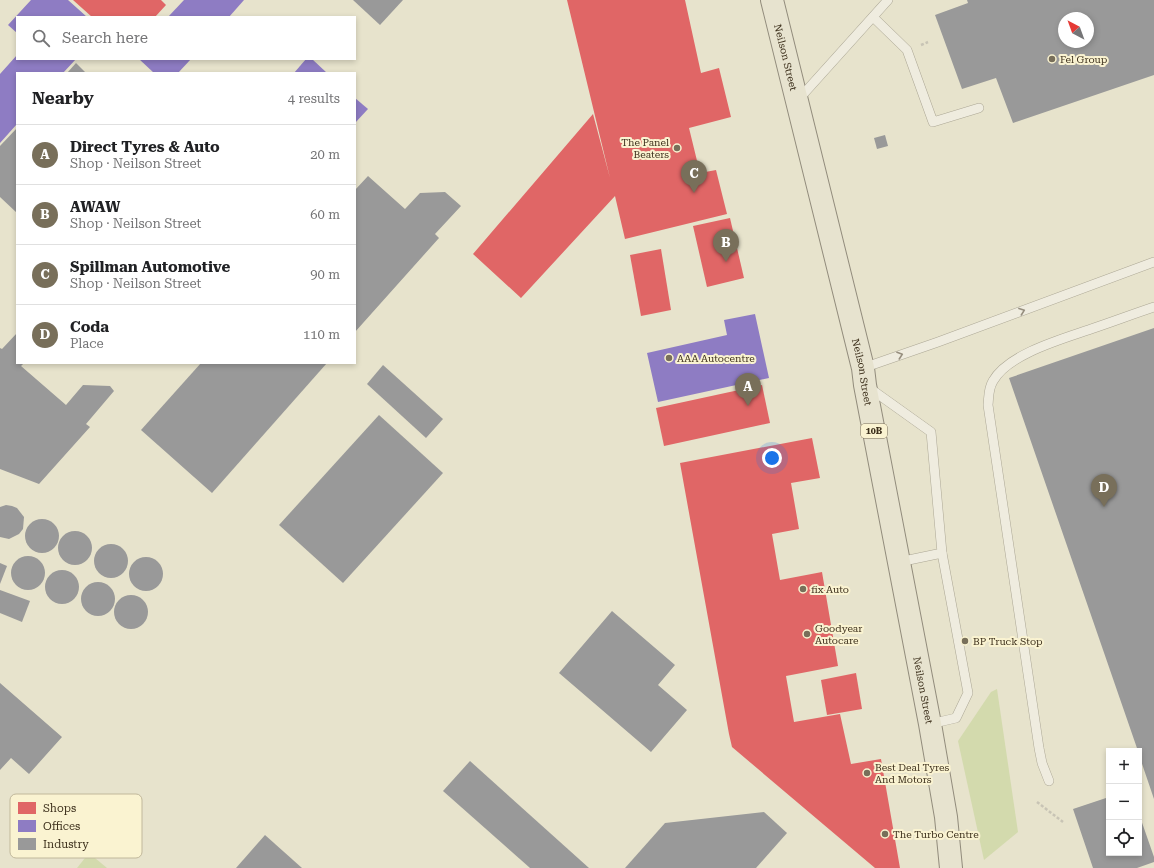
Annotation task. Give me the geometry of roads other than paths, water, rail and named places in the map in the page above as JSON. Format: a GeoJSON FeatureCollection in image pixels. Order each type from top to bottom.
{"type":"FeatureCollection","features":[{"type":"Feature","properties":{"kind":"main road","name":"Neilson Street"},"geometry":{"type":"LineString","coordinates":[[772,0],[798,101],[864,376],[930,724],[946,817],[951,868]]}},
{"type":"Feature","properties":{"kind":"lane"},"geometry":{"type":"LineString","coordinates":[[798,101],[888,0]]}},
{"type":"Feature","properties":{"kind":"lane"},"geometry":{"type":"LineString","coordinates":[[873,17],[907,50],[933,122],[979,108]]}},
{"type":"Feature","properties":{"kind":"lane"},"geometry":{"type":"LineString","coordinates":[[930,724],[956,718],[968,693],[942,553],[931,432],[864,376],[946,339],[1154,262]]}},
{"type":"Feature","properties":{"kind":"lane"},"geometry":{"type":"LineString","coordinates":[[1050,781],[1042,763],[1026,669],[988,405],[990,389],[992,382],[1004,369],[1019,358],[1045,345],[1154,307]]}},
{"type":"Feature","properties":{"kind":"lane"},"geometry":{"type":"LineString","coordinates":[[899,562],[942,553]]}},
{"type":"Feature","properties":{"kind":"place","name":"Fel Group"},"geometry":{"type":"Point","coordinates":[1052,59]}},
{"type":"Feature","properties":{"kind":"place","name":"The Panel Beaters"},"geometry":{"type":"Point","coordinates":[677,148]}},
{"type":"Feature","properties":{"kind":"place","name":"Spillman Automotive"},"geometry":{"type":"Point","coordinates":[694,193]}},
{"type":"Feature","properties":{"kind":"place","name":"AWAW"},"geometry":{"type":"Point","coordinates":[726,262]}},
{"type":"Feature","properties":{"kind":"place","name":"AAA Autocentre"},"geometry":{"type":"Point","coordinates":[669,358]}},
{"type":"Feature","properties":{"kind":"place","name":"Direct Tyres & Auto"},"geometry":{"type":"Point","coordinates":[748,406]}},
{"type":"Feature","properties":{"kind":"place","name":"Coda"},"geometry":{"type":"Point","coordinates":[1104,507]}},
{"type":"Feature","properties":{"kind":"place","name":"fix Auto"},"geometry":{"type":"Point","coordinates":[803,589]}},
{"type":"Feature","properties":{"kind":"place","name":"Goodyear Autocare"},"geometry":{"type":"Point","coordinates":[807,634]}},
{"type":"Feature","properties":{"kind":"place","name":"BP Truck Stop"},"geometry":{"type":"Point","coordinates":[965,641]}},
{"type":"Feature","properties":{"kind":"place","name":"Best Deal Tyres And Motors"},"geometry":{"type":"Point","coordinates":[867,773]}},
{"type":"Feature","properties":{"kind":"place","name":"The Turbo Centre"},"geometry":{"type":"Point","coordinates":[885,834]}}]}
